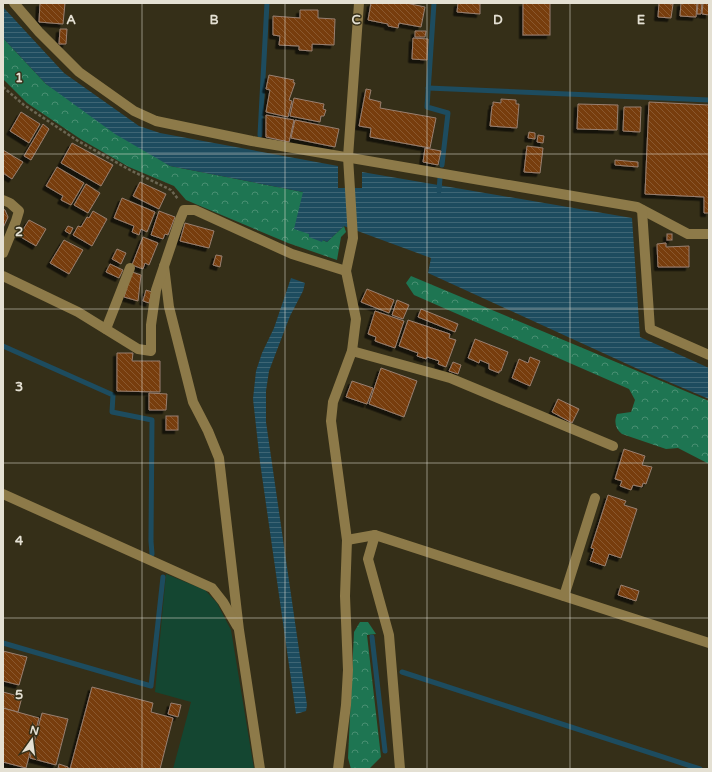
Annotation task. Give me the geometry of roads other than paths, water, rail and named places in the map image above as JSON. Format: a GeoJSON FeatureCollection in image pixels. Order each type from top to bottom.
{"type":"FeatureCollection","features":[{"type":"Feature","properties":{"kind":"street"},"geometry":{"type":"LineString","coordinates":[[14,3],[39,32],[79,72],[134,111],[156,121],[252,141],[637,207],[688,234],[709,234]]}},
{"type":"Feature","properties":{"kind":"street"},"geometry":{"type":"LineString","coordinates":[[338,769],[346,705],[348,670],[345,596],[347,540],[330,421],[333,402],[352,351],[356,319],[346,271],[353,238],[348,157],[359,3]]}},
{"type":"Feature","properties":{"kind":"street"},"geometry":{"type":"LineString","coordinates":[[3,200],[10,203],[19,211],[3,253]]}},
{"type":"Feature","properties":{"kind":"street"},"geometry":{"type":"LineString","coordinates":[[3,276],[78,312],[138,349],[151,351],[151,325],[156,290],[184,210],[195,210],[292,254],[346,271]]}},
{"type":"Feature","properties":{"kind":"street"},"geometry":{"type":"LineString","coordinates":[[642,210],[650,329],[709,355]]}},
{"type":"Feature","properties":{"kind":"street"},"geometry":{"type":"LineString","coordinates":[[164,266],[169,307],[194,402],[219,458],[239,630],[260,769]]}},
{"type":"Feature","properties":{"kind":"street"},"geometry":{"type":"LineString","coordinates":[[106,329],[130,268]]}},
{"type":"Feature","properties":{"kind":"street"},"geometry":{"type":"LineString","coordinates":[[352,351],[450,378],[613,446]]}},
{"type":"Feature","properties":{"kind":"street"},"geometry":{"type":"LineString","coordinates":[[3,494],[212,588],[223,602],[239,630]]}},
{"type":"Feature","properties":{"kind":"street"},"geometry":{"type":"LineString","coordinates":[[564,596],[596,498]]}},
{"type":"Feature","properties":{"kind":"street"},"geometry":{"type":"LineString","coordinates":[[347,540],[375,535],[709,644]]}},
{"type":"Feature","properties":{"kind":"street"},"geometry":{"type":"LineString","coordinates":[[375,535],[368,559],[389,635],[400,769]]}},
{"type":"Feature","properties":{"kind":"water"},"geometry":{"type":"Polygon","coordinates":[[[3,7],[64,73],[139,126],[160,133],[338,166],[338,188],[362,188],[362,172],[632,218],[640,337],[709,368],[709,399],[638,369],[428,273],[431,258],[344,226],[327,242],[323,240],[322,242],[309,237],[309,234],[294,229],[303,192],[170,166],[115,134],[46,84],[3,38],[3,7]]]}},
{"type":"Feature","properties":{"kind":"water"},"geometry":{"type":"Polygon","coordinates":[[[291,278],[305,283],[303,291],[290,316],[269,371],[266,391],[266,422],[307,705],[306,711],[296,714],[260,462],[253,399],[256,371],[262,353],[274,328],[291,278]]]}},
{"type":"Feature","properties":{"kind":"waterway"},"geometry":{"type":"LineString","coordinates":[[260,135],[267,3]]}},
{"type":"Feature","properties":{"kind":"waterway"},"geometry":{"type":"LineString","coordinates":[[434,3],[427,107],[448,113],[442,165]]}},
{"type":"Feature","properties":{"kind":"waterway"},"geometry":{"type":"LineString","coordinates":[[428,88],[709,100]]}},
{"type":"Feature","properties":{"kind":"waterway"},"geometry":{"type":"LineString","coordinates":[[439,191],[440,178]]}},
{"type":"Feature","properties":{"kind":"waterway"},"geometry":{"type":"LineString","coordinates":[[3,346],[113,395],[112,412],[152,420],[152,554]]}},
{"type":"Feature","properties":{"kind":"waterway"},"geometry":{"type":"LineString","coordinates":[[3,643],[151,686],[163,577]]}},
{"type":"Feature","properties":{"kind":"waterway"},"geometry":{"type":"LineString","coordinates":[[372,637],[385,751]]}},
{"type":"Feature","properties":{"kind":"waterway"},"geometry":{"type":"LineString","coordinates":[[402,672],[700,769]]}}]}
